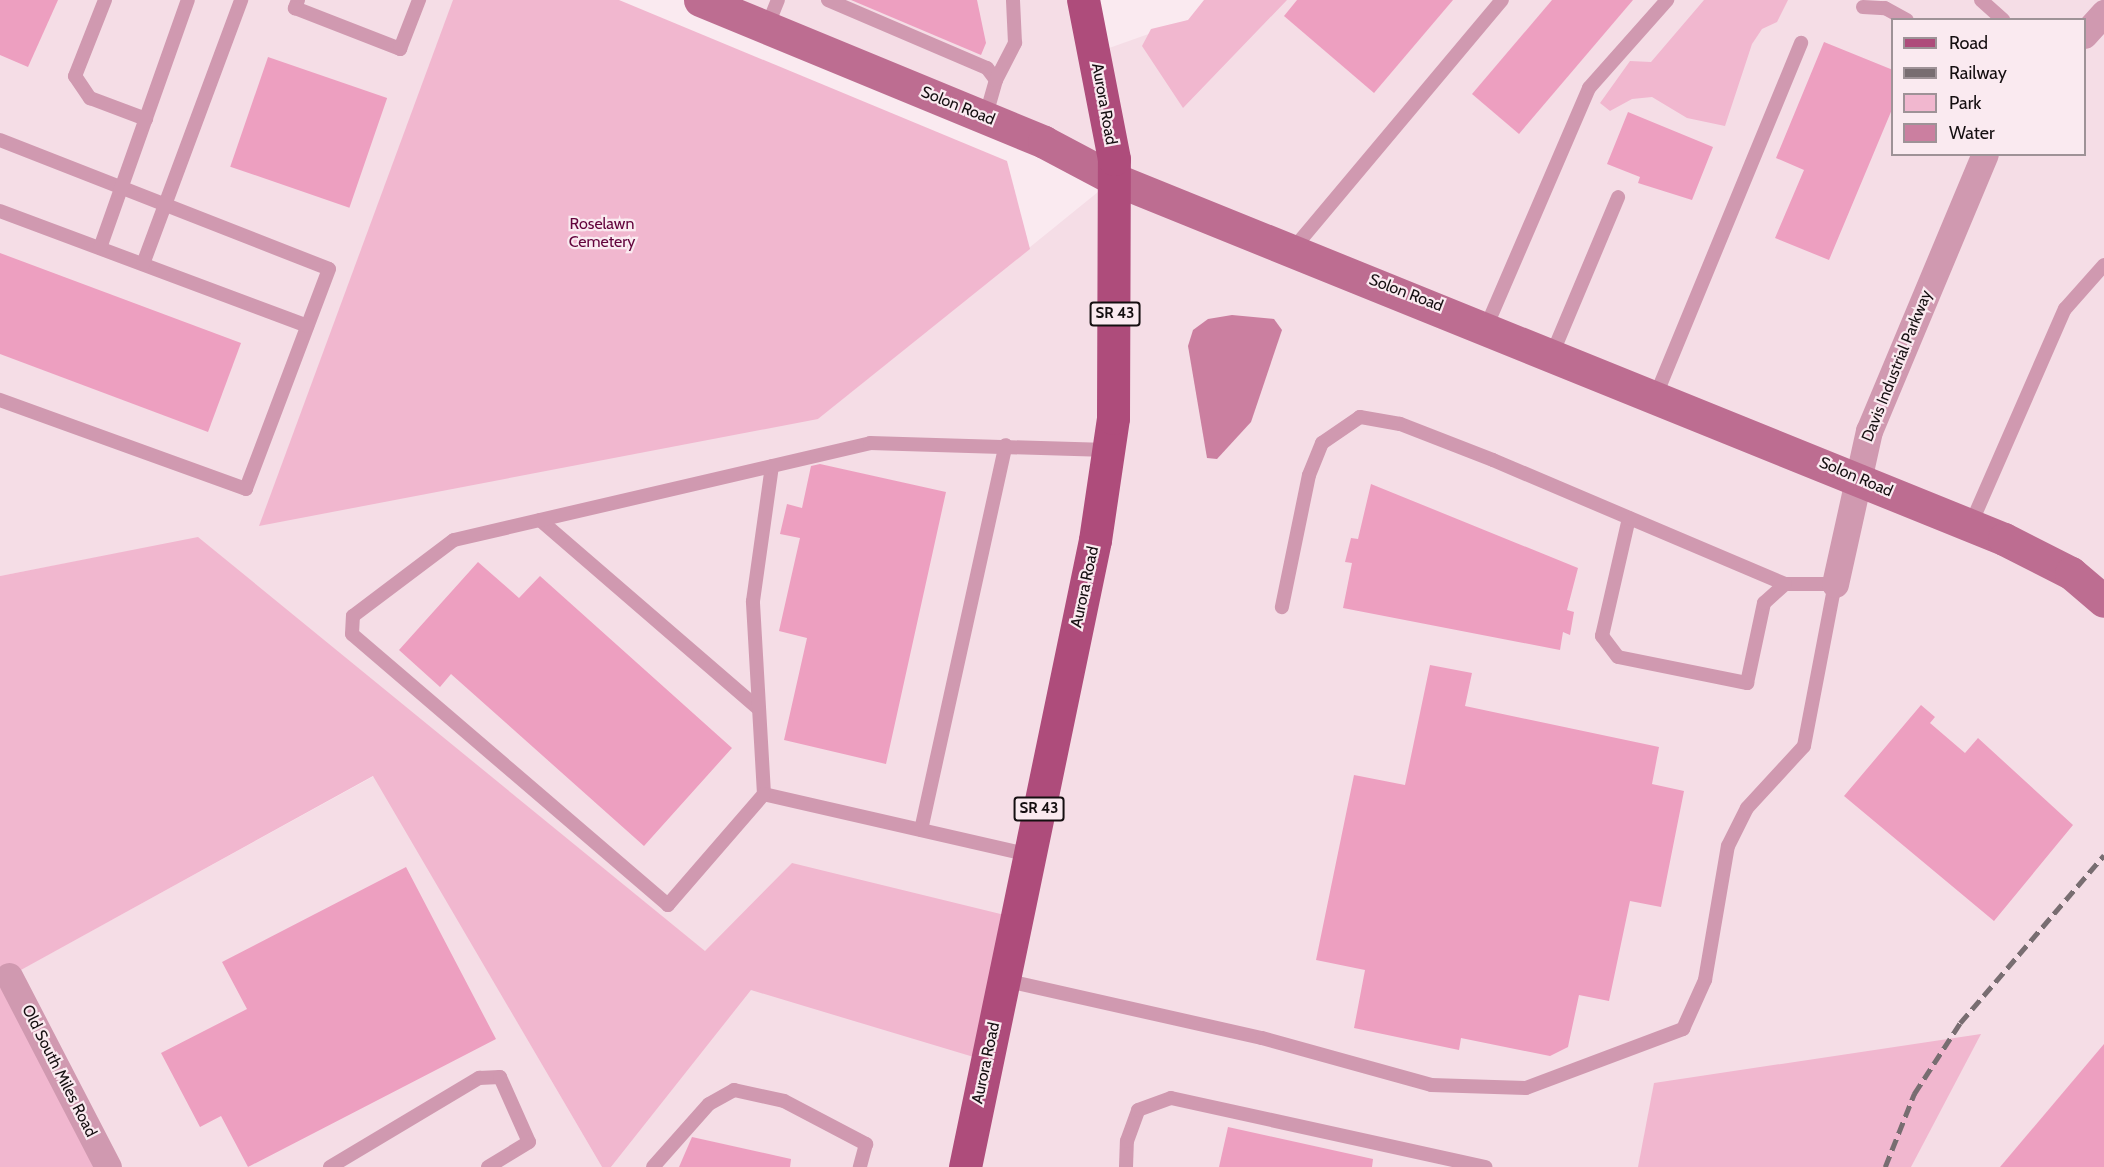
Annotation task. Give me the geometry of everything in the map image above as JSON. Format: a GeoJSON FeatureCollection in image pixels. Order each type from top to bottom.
{"type":"FeatureCollection","features":[{"type":"Feature","properties":{"kind":"main road","name":"Aurora Road"},"geometry":{"type":"LineString","coordinates":[[965,1167],[1030,855],[1108,450],[1114,179],[1083,0]]}},
{"type":"Feature","properties":{"kind":"street","name":"Solon Road"},"geometry":{"type":"LineString","coordinates":[[717,3],[772,14],[1114,179],[1487,325],[1970,526],[2072,573],[2104,601]]}},
{"type":"Feature","properties":{"kind":"street"},"geometry":{"type":"LineString","coordinates":[[2086,34],[2104,13]]}},
{"type":"Feature","properties":{"kind":"street","name":"Davis Industrial Parkway"},"geometry":{"type":"LineString","coordinates":[[1835,584],[1856,477],[1869,431],[1984,156]]}},
{"type":"Feature","properties":{"kind":"street","name":"Old South Miles Road"},"geometry":{"type":"LineString","coordinates":[[9,976],[108,1167]]}},
{"type":"Feature","properties":{"kind":"lane"},"geometry":{"type":"LineString","coordinates":[[105,0],[75,76],[90,98],[146,119]]}},
{"type":"Feature","properties":{"kind":"lane"},"geometry":{"type":"LineString","coordinates":[[100,248],[188,0]]}},
{"type":"Feature","properties":{"kind":"lane"},"geometry":{"type":"LineString","coordinates":[[143,264],[241,0]]}},
{"type":"Feature","properties":{"kind":"lane"},"geometry":{"type":"LineString","coordinates":[[298,0],[295,8],[400,49],[419,0]]}},
{"type":"Feature","properties":{"kind":"lane"},"geometry":{"type":"LineString","coordinates":[[828,0],[987,68],[996,80]]}},
{"type":"Feature","properties":{"kind":"lane"},"geometry":{"type":"LineString","coordinates":[[985,118],[996,80],[1015,43],[1013,0]]}},
{"type":"Feature","properties":{"kind":"lane"},"geometry":{"type":"LineString","coordinates":[[1293,249],[1502,0]]}},
{"type":"Feature","properties":{"kind":"lane"},"geometry":{"type":"LineString","coordinates":[[1487,325],[1589,88],[1667,0]]}},
{"type":"Feature","properties":{"kind":"lane"},"geometry":{"type":"LineString","coordinates":[[1981,0],[2001,18]]}},
{"type":"Feature","properties":{"kind":"lane"},"geometry":{"type":"LineString","coordinates":[[1863,7],[1885,8],[1903,18]]}},
{"type":"Feature","properties":{"kind":"lane"},"geometry":{"type":"LineString","coordinates":[[1656,395],[1801,43]]}},
{"type":"Feature","properties":{"kind":"lane"},"geometry":{"type":"LineString","coordinates":[[0,140],[166,203],[329,269],[246,489],[0,400]]}},
{"type":"Feature","properties":{"kind":"lane"},"geometry":{"type":"LineString","coordinates":[[1552,352],[1617,197]]}},
{"type":"Feature","properties":{"kind":"lane"},"geometry":{"type":"LineString","coordinates":[[0,211],[307,326]]}},
{"type":"Feature","properties":{"kind":"lane"},"geometry":{"type":"LineString","coordinates":[[1970,526],[2065,309],[2104,265]]}},
{"type":"Feature","properties":{"kind":"lane"},"geometry":{"type":"LineString","coordinates":[[1004,980],[1262,1038],[1431,1085],[1526,1088],[1683,1029],[1705,980],[1728,846],[1747,808],[1804,746],[1835,584],[1785,584],[1400,424],[1360,417],[1322,443],[1309,475],[1282,607]]}},
{"type":"Feature","properties":{"kind":"lane"},"geometry":{"type":"LineString","coordinates":[[772,466],[753,601],[764,794],[668,905],[352,634],[352,616],[454,540],[870,443],[1006,445],[1108,450]]}},
{"type":"Feature","properties":{"kind":"lane"},"geometry":{"type":"LineString","coordinates":[[921,830],[1006,445]]}},
{"type":"Feature","properties":{"kind":"lane"},"geometry":{"type":"LineString","coordinates":[[1629,518],[1602,636],[1618,657],[1747,683],[1764,603],[1785,584]]}},
{"type":"Feature","properties":{"kind":"lane"},"geometry":{"type":"LineString","coordinates":[[540,520],[759,709]]}},
{"type":"Feature","properties":{"kind":"lane"},"geometry":{"type":"LineString","coordinates":[[764,794],[1030,855]]}},
{"type":"Feature","properties":{"kind":"lane"},"geometry":{"type":"LineString","coordinates":[[330,1167],[479,1078],[500,1077],[529,1142],[488,1167]]}},
{"type":"Feature","properties":{"kind":"lane"},"geometry":{"type":"LineString","coordinates":[[653,1167],[709,1104],[734,1090],[784,1101],[866,1144],[860,1167]]}},
{"type":"Feature","properties":{"kind":"lane"},"geometry":{"type":"LineString","coordinates":[[1126,1167],[1126,1141],[1138,1110],[1171,1098],[1486,1167]]}},
{"type":"Feature","properties":{"kind":"shaded area"},"geometry":{"type":"Polygon","coordinates":[[[0,0],[458,0],[818,419],[1114,179],[700,0],[1083,0],[1095,53],[1188,20],[1218,0],[2104,0],[2104,1167],[611,1167],[751,989],[198,538],[0,576],[0,0]]]}},
{"type":"Feature","properties":{"kind":"shaded area"},"geometry":{"type":"Polygon","coordinates":[[[374,776],[602,1167],[95,1167],[9,976],[374,776]]]}},
{"type":"Feature","properties":{"kind":"green space","name":"Roselawn Cemetery"},"geometry":{"type":"Polygon","coordinates":[[[453,0],[619,0],[1007,161],[1030,249],[818,419],[259,526],[453,0]]]}},
{"type":"Feature","properties":{"kind":"green space"},"geometry":{"type":"Polygon","coordinates":[[[1204,0],[1287,0],[1183,108],[1142,46],[1151,29],[1188,20],[1204,0]]]}},
{"type":"Feature","properties":{"kind":"green space"},"geometry":{"type":"Polygon","coordinates":[[[1704,0],[1788,0],[1777,22],[1762,29],[1752,44],[1725,126],[1687,118],[1652,97],[1632,99],[1610,111],[1600,103],[1630,61],[1651,62],[1704,0]]]}},
{"type":"Feature","properties":{"kind":"green space"},"geometry":{"type":"Polygon","coordinates":[[[198,537],[705,951],[792,863],[1017,918],[987,1061],[751,990],[611,1167],[602,1167],[373,776],[10,976],[95,1167],[0,1167],[0,576],[198,537]]]}},
{"type":"Feature","properties":{"kind":"green space"},"geometry":{"type":"Polygon","coordinates":[[[1981,1034],[1911,1167],[1638,1167],[1654,1083],[1981,1034]]]}},
{"type":"Feature","properties":{"kind":"water"},"geometry":{"type":"Polygon","coordinates":[[[1232,315],[1274,319],[1282,330],[1251,422],[1217,459],[1207,458],[1188,346],[1193,330],[1208,319],[1232,315]]]}},
{"type":"Feature","properties":{"kind":"building"},"geometry":{"type":"Polygon","coordinates":[[[0,0],[58,0],[28,67],[0,55],[0,0]]]}},
{"type":"Feature","properties":{"kind":"building"},"geometry":{"type":"Polygon","coordinates":[[[851,0],[977,0],[986,43],[981,55],[851,0]]]}},
{"type":"Feature","properties":{"kind":"building"},"geometry":{"type":"Polygon","coordinates":[[[1297,0],[1453,0],[1374,93],[1284,16],[1297,0]]]}},
{"type":"Feature","properties":{"kind":"building"},"geometry":{"type":"Polygon","coordinates":[[[1552,0],[1633,0],[1519,134],[1472,94],[1552,0]]]}},
{"type":"Feature","properties":{"kind":"building"},"geometry":{"type":"Polygon","coordinates":[[[1824,42],[1891,69],[1891,112],[1829,260],[1775,238],[1804,170],[1776,158],[1824,42]]]}},
{"type":"Feature","properties":{"kind":"building"},"geometry":{"type":"Polygon","coordinates":[[[268,57],[387,98],[349,208],[230,167],[268,57]]]}},
{"type":"Feature","properties":{"kind":"building"},"geometry":{"type":"Polygon","coordinates":[[[1628,112],[1713,147],[1692,200],[1638,183],[1640,177],[1607,164],[1628,112]]]}},
{"type":"Feature","properties":{"kind":"building"},"geometry":{"type":"Polygon","coordinates":[[[0,253],[241,343],[208,432],[0,354],[0,253]]]}},
{"type":"Feature","properties":{"kind":"building"},"geometry":{"type":"Polygon","coordinates":[[[820,464],[946,492],[886,764],[784,740],[807,638],[779,631],[800,538],[780,534],[787,504],[802,508],[811,466],[820,464]]]}},
{"type":"Feature","properties":{"kind":"building"},"geometry":{"type":"Polygon","coordinates":[[[1371,484],[1578,568],[1567,610],[1574,612],[1570,635],[1563,632],[1560,650],[1343,608],[1352,563],[1345,562],[1351,538],[1358,539],[1371,484]]]}},
{"type":"Feature","properties":{"kind":"building"},"geometry":{"type":"Polygon","coordinates":[[[478,562],[519,598],[540,576],[732,748],[644,846],[451,674],[440,687],[399,650],[478,562]]]}},
{"type":"Feature","properties":{"kind":"building"},"geometry":{"type":"Polygon","coordinates":[[[1430,665],[1472,673],[1465,706],[1659,747],[1652,784],[1684,791],[1661,907],[1630,901],[1609,1001],[1579,995],[1568,1047],[1550,1056],[1461,1038],[1459,1050],[1354,1028],[1365,970],[1316,960],[1354,775],[1405,785],[1430,665]]]}},
{"type":"Feature","properties":{"kind":"building"},"geometry":{"type":"Polygon","coordinates":[[[1921,705],[1935,717],[1930,723],[1965,753],[1978,738],[2073,825],[1994,921],[1844,796],[1921,705]]]}},
{"type":"Feature","properties":{"kind":"building"},"geometry":{"type":"Polygon","coordinates":[[[406,867],[496,1039],[248,1167],[221,1116],[200,1127],[161,1053],[247,1009],[222,962],[406,867]]]}},
{"type":"Feature","properties":{"kind":"building"},"geometry":{"type":"Polygon","coordinates":[[[2104,1044],[2104,1167],[2000,1167],[2104,1044]]]}},
{"type":"Feature","properties":{"kind":"building"},"geometry":{"type":"Polygon","coordinates":[[[1228,1127],[1373,1159],[1372,1167],[1219,1167],[1228,1127]]]}},
{"type":"Feature","properties":{"kind":"building"},"geometry":{"type":"Polygon","coordinates":[[[692,1137],[791,1159],[790,1167],[679,1167],[692,1137]]]}},
{"type":"Feature","properties":{"kind":"railway"},"geometry":{"type":"LineString","coordinates":[[1885,1167],[1914,1094],[1960,1023],[2104,855]]}}]}
